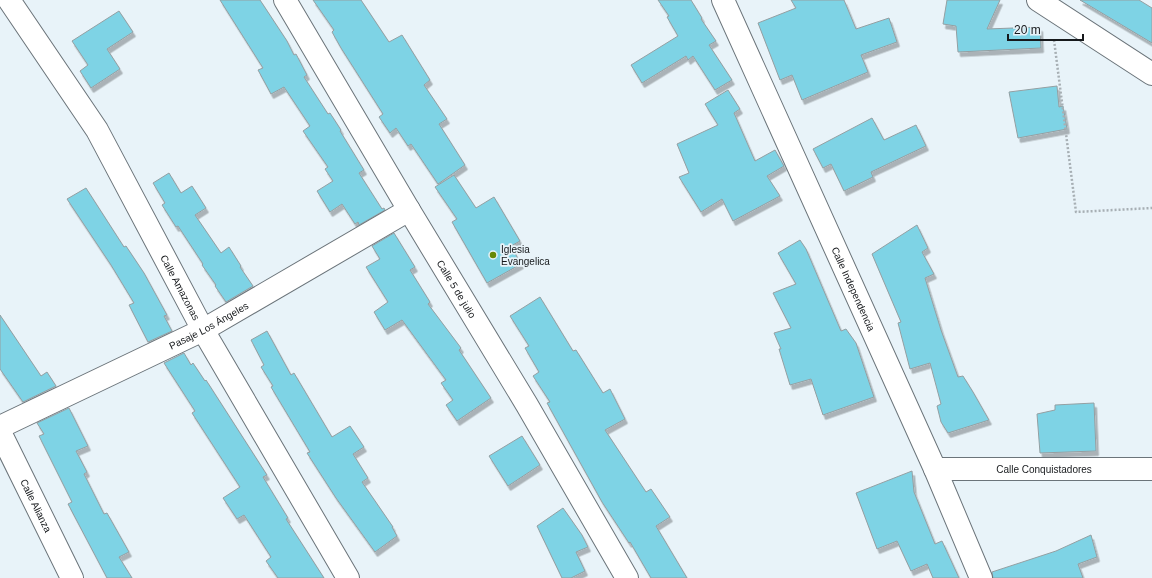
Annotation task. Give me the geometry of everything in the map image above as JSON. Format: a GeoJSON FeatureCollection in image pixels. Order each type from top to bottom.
{"type":"FeatureCollection","features":[{"type":"Feature","properties":{"kind":"street","name":"Calle Amazonas"},"geometry":{"type":"LineString","coordinates":[[9,0],[97,130],[203,330],[348,578]]}},
{"type":"Feature","properties":{"kind":"street","name":"Calle 5 de julio"},"geometry":{"type":"LineString","coordinates":[[285,0],[409,210],[527,405],[627,578]]}},
{"type":"Feature","properties":{"kind":"street","name":"Calle Independencia"},"geometry":{"type":"LineString","coordinates":[[723,0],[935,469],[981,578]]}},
{"type":"Feature","properties":{"kind":"street"},"geometry":{"type":"LineString","coordinates":[[1048,2],[1152,74]]}},
{"type":"Feature","properties":{"kind":"street","name":"Pasaje Los Ángeles"},"geometry":{"type":"LineString","coordinates":[[0,427],[203,330],[409,210]]}},
{"type":"Feature","properties":{"kind":"street","name":"Calle Alianza"},"geometry":{"type":"LineString","coordinates":[[0,432],[72,578]]}},
{"type":"Feature","properties":{"kind":"street","name":"Calle Conquistadores"},"geometry":{"type":"LineString","coordinates":[[935,469],[1152,469]]}},
{"type":"Feature","properties":{"kind":"path"},"geometry":{"type":"LineString","coordinates":[[1048,2],[1076,212],[1152,208]]}},
{"type":"Feature","properties":{"kind":"building"},"geometry":{"type":"Polygon","coordinates":[[[220,0],[260,0],[287,41],[294,55],[296,54],[307,75],[304,77],[328,114],[330,113],[341,130],[340,131],[364,170],[359,173],[382,209],[384,208],[385,210],[359,225],[358,222],[355,224],[342,204],[330,212],[317,191],[333,181],[325,169],[328,167],[303,131],[310,126],[284,87],[271,94],[258,70],[263,68],[220,0]]]}},
{"type":"Feature","properties":{"kind":"building"},"geometry":{"type":"Polygon","coordinates":[[[313,0],[361,0],[389,42],[402,35],[430,80],[424,85],[447,119],[439,124],[465,165],[438,184],[411,144],[408,146],[396,128],[390,133],[379,117],[383,114],[341,48],[332,32],[334,30],[313,0]]]}},
{"type":"Feature","properties":{"kind":"building"},"geometry":{"type":"Polygon","coordinates":[[[658,0],[691,0],[702,18],[701,19],[716,41],[709,45],[732,80],[715,90],[693,56],[688,60],[686,56],[642,83],[631,65],[678,36],[667,17],[669,16],[658,0]]]}},
{"type":"Feature","properties":{"kind":"building"},"geometry":{"type":"Polygon","coordinates":[[[791,0],[844,0],[856,29],[889,18],[897,42],[861,55],[868,72],[802,100],[792,75],[780,80],[758,23],[796,8],[791,0]]]}},
{"type":"Feature","properties":{"kind":"building"},"geometry":{"type":"Polygon","coordinates":[[[947,0],[1000,0],[987,29],[1040,27],[1041,48],[958,52],[956,26],[943,24],[947,0]]]}},
{"type":"Feature","properties":{"kind":"building"},"geometry":{"type":"Polygon","coordinates":[[[1080,0],[1139,0],[1152,8],[1152,43],[1080,0]]]}},
{"type":"Feature","properties":{"kind":"building"},"geometry":{"type":"Polygon","coordinates":[[[119,11],[133,32],[107,49],[120,69],[91,88],[80,71],[88,65],[72,41],[119,11]]]}},
{"type":"Feature","properties":{"kind":"building"},"geometry":{"type":"Polygon","coordinates":[[[1057,86],[1059,107],[1063,106],[1067,129],[1018,138],[1009,92],[1057,86]]]}},
{"type":"Feature","properties":{"kind":"building"},"geometry":{"type":"Polygon","coordinates":[[[728,90],[740,109],[734,113],[755,161],[775,150],[784,166],[767,176],[780,196],[733,221],[722,199],[701,212],[679,177],[689,173],[677,144],[718,125],[705,104],[728,90]]]}},
{"type":"Feature","properties":{"kind":"building"},"geometry":{"type":"Polygon","coordinates":[[[872,118],[884,140],[916,125],[926,146],[871,172],[873,177],[844,191],[831,164],[823,168],[813,149],[872,118]]]}},
{"type":"Feature","properties":{"kind":"building"},"geometry":{"type":"Polygon","coordinates":[[[169,173],[181,193],[192,186],[206,208],[195,215],[221,253],[229,247],[253,286],[226,302],[178,226],[176,227],[162,205],[165,203],[153,183],[169,173]]]}},
{"type":"Feature","properties":{"kind":"building"},"geometry":{"type":"Polygon","coordinates":[[[454,175],[476,208],[494,197],[520,241],[511,246],[521,264],[487,283],[452,222],[457,219],[435,187],[454,175]]]}},
{"type":"Feature","properties":{"kind":"building"},"geometry":{"type":"Polygon","coordinates":[[[86,188],[124,247],[126,246],[144,273],[167,315],[164,316],[172,331],[148,342],[129,305],[134,303],[111,265],[67,199],[86,188]]]}},
{"type":"Feature","properties":{"kind":"building"},"geometry":{"type":"Polygon","coordinates":[[[917,225],[928,248],[922,252],[934,274],[925,278],[941,330],[958,377],[963,376],[989,420],[948,433],[941,422],[937,406],[941,404],[930,363],[910,369],[898,323],[901,322],[872,254],[917,225]]]}},
{"type":"Feature","properties":{"kind":"building"},"geometry":{"type":"Polygon","coordinates":[[[394,233],[415,267],[410,270],[430,302],[428,304],[461,348],[459,350],[491,398],[457,421],[446,405],[453,400],[441,383],[446,380],[402,320],[385,330],[374,312],[388,302],[366,267],[380,259],[372,246],[394,233]]]}},
{"type":"Feature","properties":{"kind":"building"},"geometry":{"type":"Polygon","coordinates":[[[800,240],[806,249],[841,331],[846,329],[856,343],[874,397],[823,415],[811,379],[790,385],[779,349],[781,349],[774,333],[791,328],[773,293],[796,284],[778,253],[800,240]]]}},
{"type":"Feature","properties":{"kind":"building"},"geometry":{"type":"Polygon","coordinates":[[[540,297],[573,351],[576,350],[603,393],[610,389],[625,419],[605,430],[646,492],[651,489],[670,517],[656,526],[687,578],[651,578],[630,542],[629,543],[602,502],[547,403],[550,402],[533,376],[539,372],[525,348],[529,346],[510,316],[540,297]]]}},
{"type":"Feature","properties":{"kind":"building"},"geometry":{"type":"Polygon","coordinates":[[[0,315],[41,376],[47,372],[56,386],[23,402],[0,369],[0,315]]]}},
{"type":"Feature","properties":{"kind":"building"},"geometry":{"type":"Polygon","coordinates":[[[267,331],[291,375],[294,373],[332,437],[350,426],[364,447],[353,454],[368,478],[362,482],[393,527],[397,536],[375,552],[336,498],[307,453],[310,452],[271,387],[273,386],[261,367],[264,365],[251,340],[267,331]]]}},
{"type":"Feature","properties":{"kind":"building"},"geometry":{"type":"Polygon","coordinates":[[[184,353],[191,365],[193,363],[205,381],[206,380],[267,475],[263,477],[288,518],[286,519],[324,578],[278,578],[266,561],[271,557],[244,515],[237,519],[223,498],[240,487],[192,413],[195,411],[164,363],[184,353]]]}},
{"type":"Feature","properties":{"kind":"building"},"geometry":{"type":"Polygon","coordinates":[[[1094,403],[1096,451],[1040,453],[1037,414],[1055,410],[1055,405],[1094,403]]]}},
{"type":"Feature","properties":{"kind":"building"},"geometry":{"type":"Polygon","coordinates":[[[69,408],[88,446],[76,451],[87,472],[84,474],[104,514],[107,513],[129,552],[119,557],[132,578],[107,578],[68,504],[72,502],[39,436],[44,434],[37,423],[69,408]]]}},
{"type":"Feature","properties":{"kind":"building"},"geometry":{"type":"Polygon","coordinates":[[[522,436],[540,465],[508,486],[489,456],[522,436]]]}},
{"type":"Feature","properties":{"kind":"building"},"geometry":{"type":"Polygon","coordinates":[[[912,471],[914,492],[935,544],[942,541],[959,578],[933,578],[927,564],[911,571],[897,541],[877,549],[856,493],[912,471]]]}},
{"type":"Feature","properties":{"kind":"building"},"geometry":{"type":"Polygon","coordinates":[[[563,508],[582,535],[588,547],[576,552],[585,571],[571,578],[562,578],[537,526],[563,508]]]}},
{"type":"Feature","properties":{"kind":"building"},"geometry":{"type":"Polygon","coordinates":[[[1091,535],[1097,557],[1078,564],[1083,578],[993,578],[992,572],[1056,551],[1091,535]]]}},
{"type":"Feature","properties":{"kind":"place","name":"Iglesia Evangelica"},"geometry":{"type":"Point","coordinates":[493,255]}}]}
